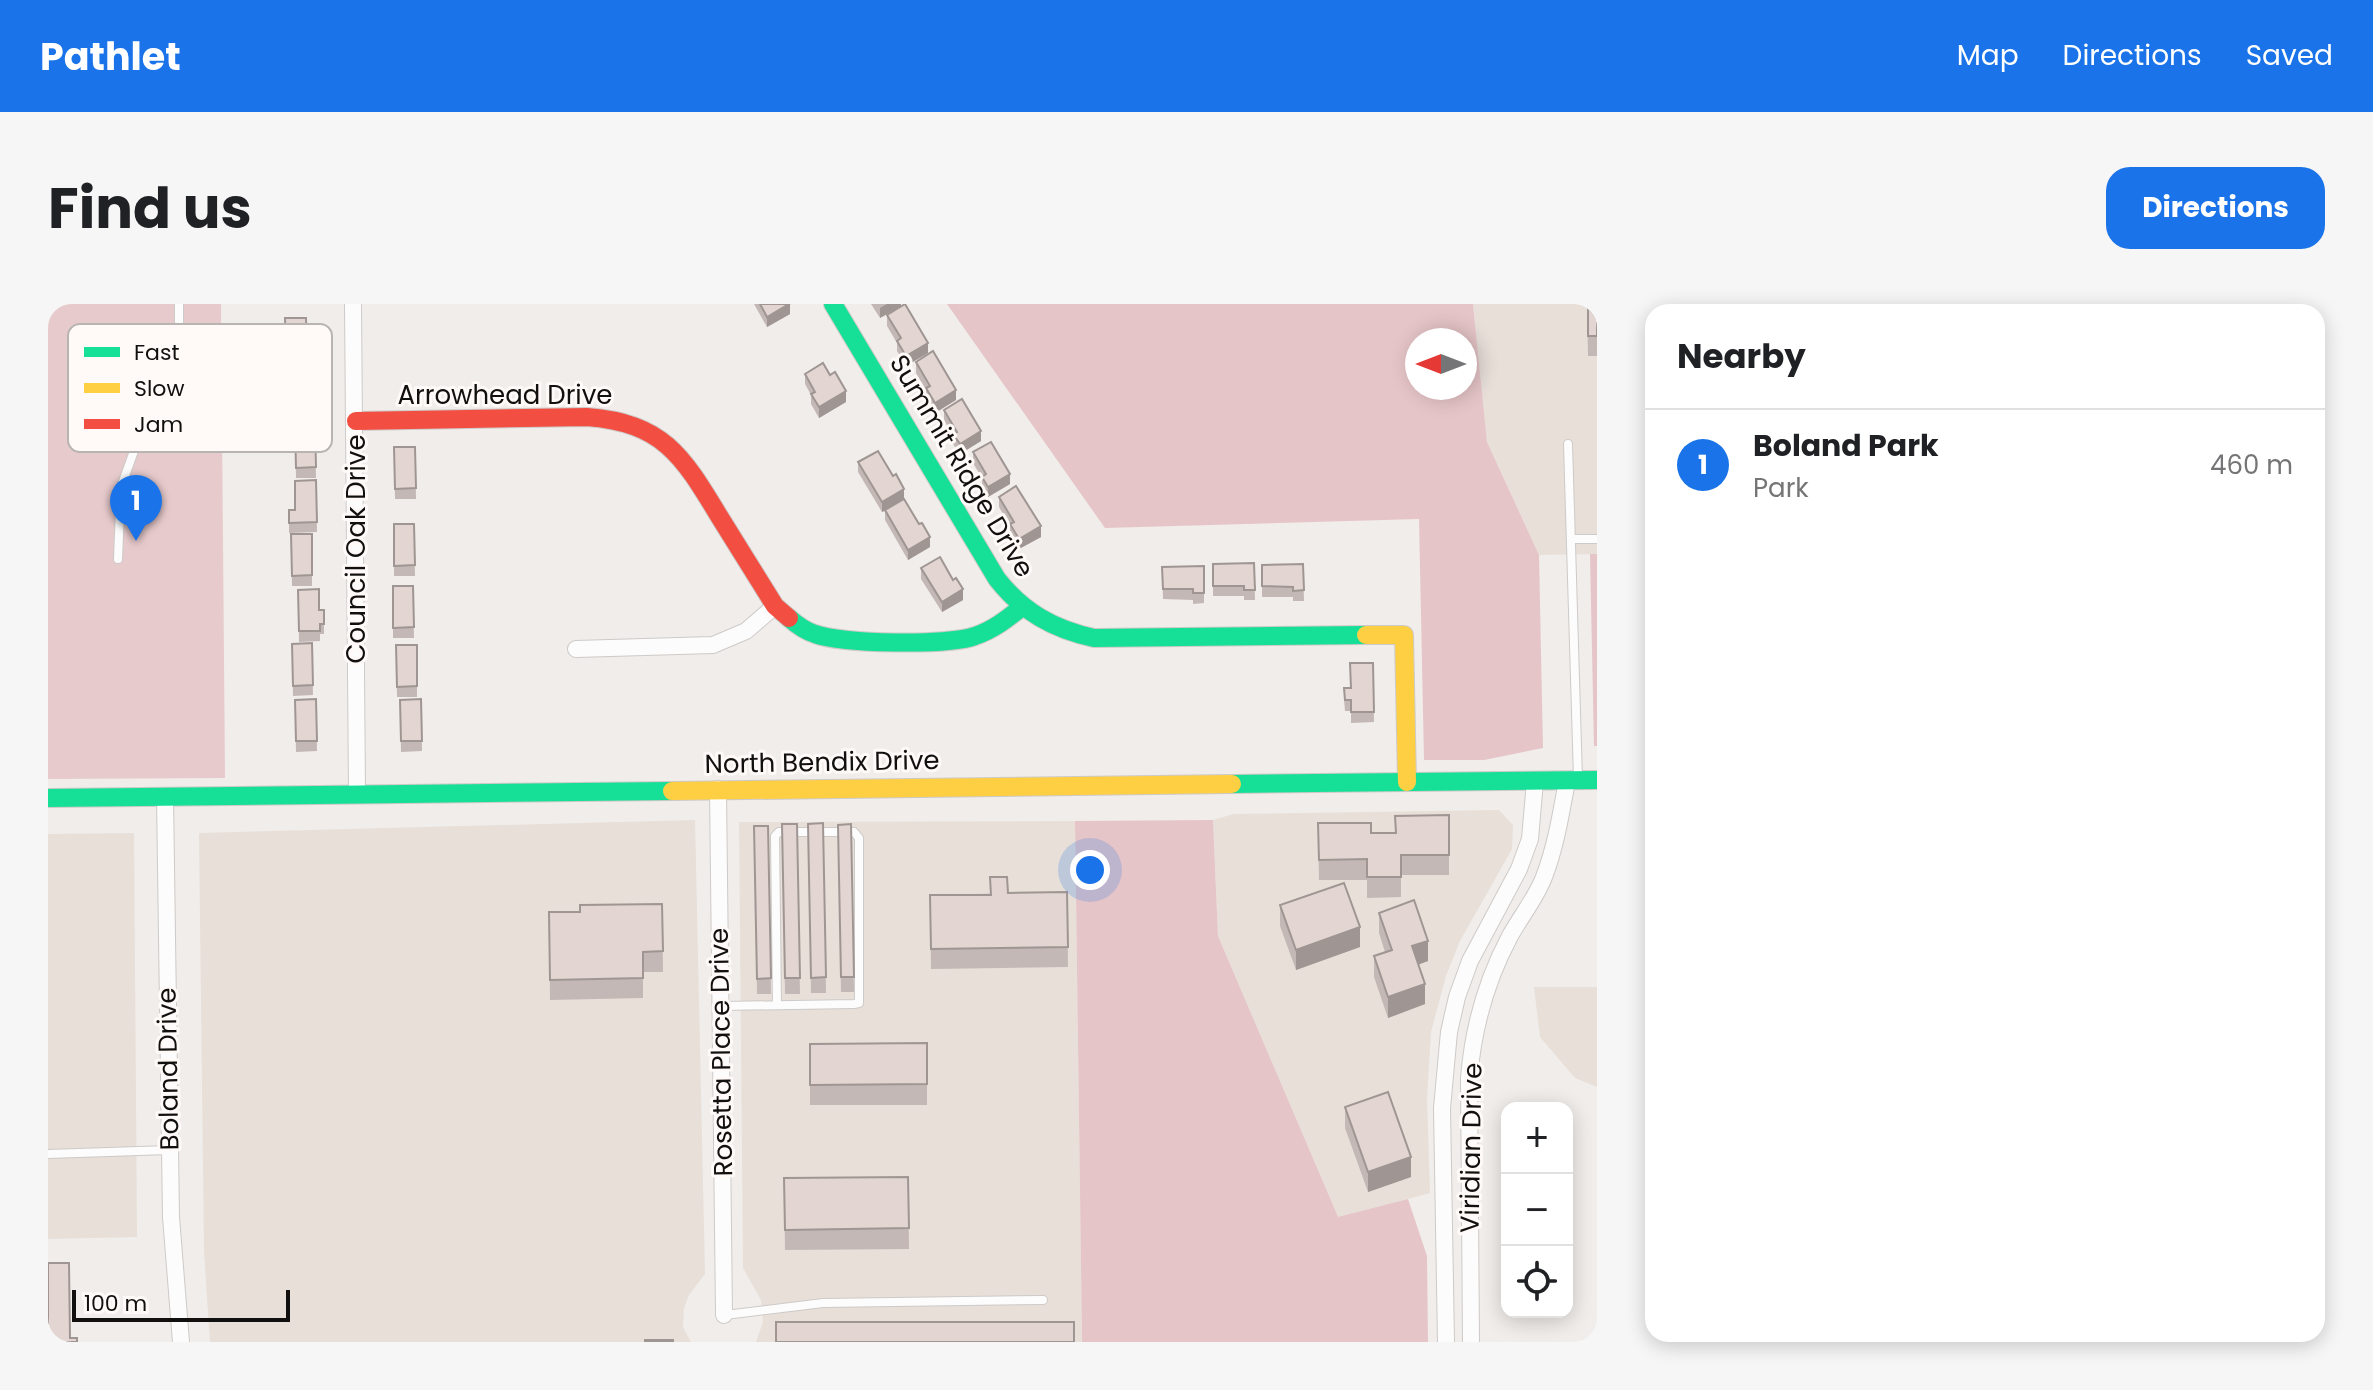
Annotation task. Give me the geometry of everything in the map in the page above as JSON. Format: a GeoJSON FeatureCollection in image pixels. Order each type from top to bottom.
{"type":"FeatureCollection","features":[{"type":"Feature","properties":{"kind":"street","name":"Council Oak Drive"},"geometry":{"type":"LineString","coordinates":[[353,304],[357,793]]}},
{"type":"Feature","properties":{"kind":"street","name":"Summit Ridge Drive"},"geometry":{"type":"LineString","coordinates":[[833,304],[997,579],[1022,607],[1054,628],[1094,638],[1404,635],[1407,782]]}},
{"type":"Feature","properties":{"kind":"street","name":"Arrowhead Drive"},"geometry":{"type":"LineString","coordinates":[[356,421],[587,417],[621,421],[647,429],[677,452],[690,468],[775,606],[800,627],[817,635],[865,642],[957,640],[998,626],[1022,607]]}},
{"type":"Feature","properties":{"kind":"street"},"geometry":{"type":"LineString","coordinates":[[576,649],[713,645],[746,631],[775,606]]}},
{"type":"Feature","properties":{"kind":"street","name":"North Bendix Drive"},"geometry":{"type":"LineString","coordinates":[[48,798],[1581,780]]}},
{"type":"Feature","properties":{"kind":"street","name":"Viridian Drive"},"geometry":{"type":"LineString","coordinates":[[1471,1342],[1471,1058],[1482,1005],[1509,939],[1543,880],[1581,780]]}},
{"type":"Feature","properties":{"kind":"street","name":"Viridian Drive"},"geometry":{"type":"LineString","coordinates":[[1446,1342],[1442,1108],[1447,1056],[1457,997],[1470,961],[1519,869],[1530,839],[1535,781]]}},
{"type":"Feature","properties":{"kind":"street","name":"Rosetta Place Drive"},"geometry":{"type":"LineString","coordinates":[[718,789],[724,1315]]}},
{"type":"Feature","properties":{"kind":"street","name":"Boland Drive"},"geometry":{"type":"LineString","coordinates":[[165,796],[169,1150],[173,1253],[181,1342]]}},
{"type":"Feature","properties":{"kind":"lane"},"geometry":{"type":"LineString","coordinates":[[1568,444],[1581,780]]}},
{"type":"Feature","properties":{"kind":"lane"},"geometry":{"type":"LineString","coordinates":[[118,559],[121,487],[134,452]]}},
{"type":"Feature","properties":{"kind":"lane"},"geometry":{"type":"LineString","coordinates":[[1571,539],[1597,539]]}},
{"type":"Feature","properties":{"kind":"lane"},"geometry":{"type":"LineString","coordinates":[[720,1006],[777,1005],[859,1003],[859,838],[854,832],[779,832],[775,836],[777,1005]]}},
{"type":"Feature","properties":{"kind":"lane"},"geometry":{"type":"LineString","coordinates":[[1488,926],[1509,939]]}},
{"type":"Feature","properties":{"kind":"lane"},"geometry":{"type":"LineString","coordinates":[[1447,1056],[1471,1058]]}},
{"type":"Feature","properties":{"kind":"lane"},"geometry":{"type":"LineString","coordinates":[[48,1154],[169,1150]]}},
{"type":"Feature","properties":{"kind":"lane"},"geometry":{"type":"LineString","coordinates":[[724,1315],[823,1303],[1043,1300]]}},
{"type":"Feature","properties":{"kind":"shaded area"},"geometry":{"type":"Polygon","coordinates":[[[48,304],[221,304],[221,324],[68,324],[68,452],[222,452],[225,778],[48,779],[48,304]]]}},
{"type":"Feature","properties":{"kind":"shaded area"},"geometry":{"type":"Polygon","coordinates":[[[947,304],[1473,304],[1475,328],[1405,328],[1405,400],[1477,400],[1477,343],[1487,442],[1539,555],[1543,748],[1484,760],[1424,760],[1419,519],[1105,528],[947,304]]]}},
{"type":"Feature","properties":{"kind":"shaded area"},"geometry":{"type":"Polygon","coordinates":[[[1473,304],[1597,304],[1597,554],[1539,555],[1487,442],[1473,304]]]}},
{"type":"Feature","properties":{"kind":"shaded area"},"geometry":{"type":"Polygon","coordinates":[[[1590,554],[1597,554],[1597,746],[1594,746],[1590,554]]]}},
{"type":"Feature","properties":{"kind":"shaded area"},"geometry":{"type":"Polygon","coordinates":[[[1499,810],[1513,825],[1512,849],[1460,941],[1446,976],[1431,1032],[1427,1098],[1430,1193],[1338,1218],[1218,936],[1213,820],[1234,814],[1499,810]]]}},
{"type":"Feature","properties":{"kind":"shaded area"},"geometry":{"type":"Polygon","coordinates":[[[695,820],[705,1274],[689,1295],[684,1308],[683,1327],[691,1342],[210,1342],[204,1252],[199,833],[695,820]]]}},
{"type":"Feature","properties":{"kind":"shaded area"},"geometry":{"type":"Polygon","coordinates":[[[1213,820],[1218,936],[1338,1217],[1408,1199],[1427,1256],[1428,1342],[1082,1342],[1075,821],[1213,820]]]}},
{"type":"Feature","properties":{"kind":"shaded area"},"geometry":{"type":"Polygon","coordinates":[[[1075,821],[1082,1342],[756,1342],[763,1322],[761,1300],[743,1268],[739,822],[1075,821]]]}},
{"type":"Feature","properties":{"kind":"shaded area"},"geometry":{"type":"Polygon","coordinates":[[[134,833],[137,1237],[48,1239],[48,834],[134,833]]]}},
{"type":"Feature","properties":{"kind":"shaded area"},"geometry":{"type":"Polygon","coordinates":[[[1534,987],[1597,987],[1597,1087],[1575,1078],[1540,1037],[1534,987]]]}},
{"type":"Feature","properties":{"kind":"building"},"geometry":{"type":"Polygon","coordinates":[[[760,304],[789,304],[767,317],[760,304]]]}},
{"type":"Feature","properties":{"kind":"building"},"geometry":{"type":"Polygon","coordinates":[[[905,304],[928,343],[906,356],[897,341],[901,338],[887,315],[905,304]]]}},
{"type":"Feature","properties":{"kind":"building"},"geometry":{"type":"Polygon","coordinates":[[[1588,304],[1597,304],[1597,336],[1588,336],[1588,304]]]}},
{"type":"Feature","properties":{"kind":"building"},"geometry":{"type":"Polygon","coordinates":[[[285,318],[306,318],[306,324],[285,324],[285,318]]]}},
{"type":"Feature","properties":{"kind":"building"},"geometry":{"type":"Polygon","coordinates":[[[933,351],[956,390],[935,403],[926,388],[930,386],[916,362],[933,351]]]}},
{"type":"Feature","properties":{"kind":"building"},"geometry":{"type":"Polygon","coordinates":[[[823,363],[830,375],[835,372],[846,391],[819,407],[805,374],[823,363]]]}},
{"type":"Feature","properties":{"kind":"building"},"geometry":{"type":"Polygon","coordinates":[[[962,399],[981,431],[960,444],[944,410],[962,399]]]}},
{"type":"Feature","properties":{"kind":"building"},"geometry":{"type":"Polygon","coordinates":[[[991,442],[1010,474],[988,487],[982,477],[986,474],[973,452],[991,442]]]}},
{"type":"Feature","properties":{"kind":"building"},"geometry":{"type":"Polygon","coordinates":[[[394,447],[415,447],[416,488],[395,489],[394,447]]]}},
{"type":"Feature","properties":{"kind":"building"},"geometry":{"type":"Polygon","coordinates":[[[878,451],[904,489],[882,502],[858,462],[878,451]]]}},
{"type":"Feature","properties":{"kind":"building"},"geometry":{"type":"Polygon","coordinates":[[[296,452],[316,452],[316,467],[296,468],[296,452]]]}},
{"type":"Feature","properties":{"kind":"building"},"geometry":{"type":"Polygon","coordinates":[[[316,480],[317,522],[289,523],[289,510],[295,510],[295,481],[316,480]]]}},
{"type":"Feature","properties":{"kind":"building"},"geometry":{"type":"Polygon","coordinates":[[[1016,486],[1041,526],[1019,539],[1010,524],[1014,522],[999,497],[1016,486]]]}},
{"type":"Feature","properties":{"kind":"building"},"geometry":{"type":"Polygon","coordinates":[[[904,499],[930,537],[908,550],[885,510],[904,499]]]}},
{"type":"Feature","properties":{"kind":"building"},"geometry":{"type":"Polygon","coordinates":[[[394,524],[414,524],[415,565],[394,566],[394,524]]]}},
{"type":"Feature","properties":{"kind":"building"},"geometry":{"type":"Polygon","coordinates":[[[291,534],[312,534],[312,575],[292,576],[291,534]]]}},
{"type":"Feature","properties":{"kind":"building"},"geometry":{"type":"Polygon","coordinates":[[[940,557],[953,580],[956,578],[963,589],[942,602],[921,568],[940,557]]]}},
{"type":"Feature","properties":{"kind":"building"},"geometry":{"type":"Polygon","coordinates":[[[1254,563],[1255,590],[1244,590],[1244,586],[1213,586],[1213,564],[1254,563]]]}},
{"type":"Feature","properties":{"kind":"building"},"geometry":{"type":"Polygon","coordinates":[[[1303,564],[1304,590],[1262,586],[1262,565],[1303,564]]]}},
{"type":"Feature","properties":{"kind":"building"},"geometry":{"type":"Polygon","coordinates":[[[1204,566],[1204,593],[1193,593],[1193,589],[1163,589],[1162,567],[1204,566]]]}},
{"type":"Feature","properties":{"kind":"building"},"geometry":{"type":"Polygon","coordinates":[[[393,586],[413,586],[414,627],[393,628],[393,586]]]}},
{"type":"Feature","properties":{"kind":"building"},"geometry":{"type":"Polygon","coordinates":[[[319,589],[319,610],[324,610],[324,624],[320,624],[320,631],[299,631],[298,590],[319,589]]]}},
{"type":"Feature","properties":{"kind":"building"},"geometry":{"type":"Polygon","coordinates":[[[312,643],[313,685],[293,686],[292,644],[312,643]]]}},
{"type":"Feature","properties":{"kind":"building"},"geometry":{"type":"Polygon","coordinates":[[[396,645],[417,645],[417,686],[397,687],[396,645]]]}},
{"type":"Feature","properties":{"kind":"building"},"geometry":{"type":"Polygon","coordinates":[[[1350,663],[1373,663],[1374,712],[1351,712],[1351,700],[1345,700],[1344,688],[1351,688],[1350,663]]]}},
{"type":"Feature","properties":{"kind":"building"},"geometry":{"type":"Polygon","coordinates":[[[316,699],[317,741],[296,741],[295,700],[316,699]]]}},
{"type":"Feature","properties":{"kind":"building"},"geometry":{"type":"Polygon","coordinates":[[[421,699],[422,741],[401,741],[400,700],[421,699]]]}},
{"type":"Feature","properties":{"kind":"building"},"geometry":{"type":"Polygon","coordinates":[[[1449,815],[1449,855],[1401,855],[1401,877],[1367,877],[1367,859],[1319,860],[1318,823],[1371,823],[1371,833],[1396,833],[1395,816],[1449,815]]]}},
{"type":"Feature","properties":{"kind":"building"},"geometry":{"type":"Polygon","coordinates":[[[823,823],[826,977],[811,978],[808,824],[823,823]]]}},
{"type":"Feature","properties":{"kind":"building"},"geometry":{"type":"Polygon","coordinates":[[[782,824],[797,824],[800,978],[785,978],[782,824]]]}},
{"type":"Feature","properties":{"kind":"building"},"geometry":{"type":"Polygon","coordinates":[[[851,824],[854,977],[841,977],[838,825],[851,824]]]}},
{"type":"Feature","properties":{"kind":"building"},"geometry":{"type":"Polygon","coordinates":[[[754,826],[768,826],[771,978],[757,979],[754,826]]]}},
{"type":"Feature","properties":{"kind":"building"},"geometry":{"type":"Polygon","coordinates":[[[990,877],[1007,877],[1008,893],[1067,892],[1068,947],[931,949],[930,895],[991,895],[990,877]]]}},
{"type":"Feature","properties":{"kind":"building"},"geometry":{"type":"Polygon","coordinates":[[[1344,883],[1360,927],[1296,950],[1280,905],[1344,883]]]}},
{"type":"Feature","properties":{"kind":"building"},"geometry":{"type":"Polygon","coordinates":[[[1414,900],[1428,941],[1412,946],[1425,984],[1388,997],[1374,956],[1392,950],[1379,913],[1414,900]]]}},
{"type":"Feature","properties":{"kind":"building"},"geometry":{"type":"Polygon","coordinates":[[[662,904],[663,951],[643,952],[643,978],[550,980],[549,912],[580,912],[580,905],[662,904]]]}},
{"type":"Feature","properties":{"kind":"building"},"geometry":{"type":"Polygon","coordinates":[[[927,1043],[927,1084],[810,1085],[810,1044],[927,1043]]]}},
{"type":"Feature","properties":{"kind":"building"},"geometry":{"type":"Polygon","coordinates":[[[1388,1092],[1411,1157],[1368,1172],[1345,1107],[1388,1092]]]}},
{"type":"Feature","properties":{"kind":"building"},"geometry":{"type":"Polygon","coordinates":[[[908,1177],[909,1228],[785,1230],[784,1178],[908,1177]]]}},
{"type":"Feature","properties":{"kind":"building"},"geometry":{"type":"Polygon","coordinates":[[[48,1263],[69,1263],[70,1338],[77,1338],[77,1342],[48,1342],[48,1263]]]}},
{"type":"Feature","properties":{"kind":"building"},"geometry":{"type":"Polygon","coordinates":[[[776,1322],[1074,1322],[1074,1342],[776,1342],[776,1322]]]}},
{"type":"Feature","properties":{"kind":"building"},"geometry":{"type":"Polygon","coordinates":[[[673,1340],[673,1342],[645,1342],[673,1340]]]}},
{"type":"Feature","properties":{"kind":"traffic: fast"},"geometry":{"type":"LineString","coordinates":[[833,304],[997,579],[1017,601],[1040,618],[1065,630],[1094,638],[1366,635]]}},
{"type":"Feature","properties":{"kind":"traffic: fast"},"geometry":{"type":"LineString","coordinates":[[789,618],[815,634],[848,640],[942,641],[975,636],[1022,607]]}},
{"type":"Feature","properties":{"kind":"traffic: fast"},"geometry":{"type":"LineString","coordinates":[[1232,784],[1597,780]]}},
{"type":"Feature","properties":{"kind":"traffic: fast"},"geometry":{"type":"LineString","coordinates":[[48,798],[672,791]]}},
{"type":"Feature","properties":{"kind":"traffic: slow"},"geometry":{"type":"LineString","coordinates":[[1366,635],[1404,635],[1407,782]]}},
{"type":"Feature","properties":{"kind":"traffic: slow"},"geometry":{"type":"LineString","coordinates":[[672,791],[1232,784]]}},
{"type":"Feature","properties":{"kind":"traffic: jam"},"geometry":{"type":"LineString","coordinates":[[356,421],[587,417],[634,426],[668,446],[681,459],[775,606],[789,618]]}},
{"type":"Feature","properties":{"kind":"place","name":"Boland Park"},"geometry":{"type":"Point","coordinates":[136,541]}}]}
